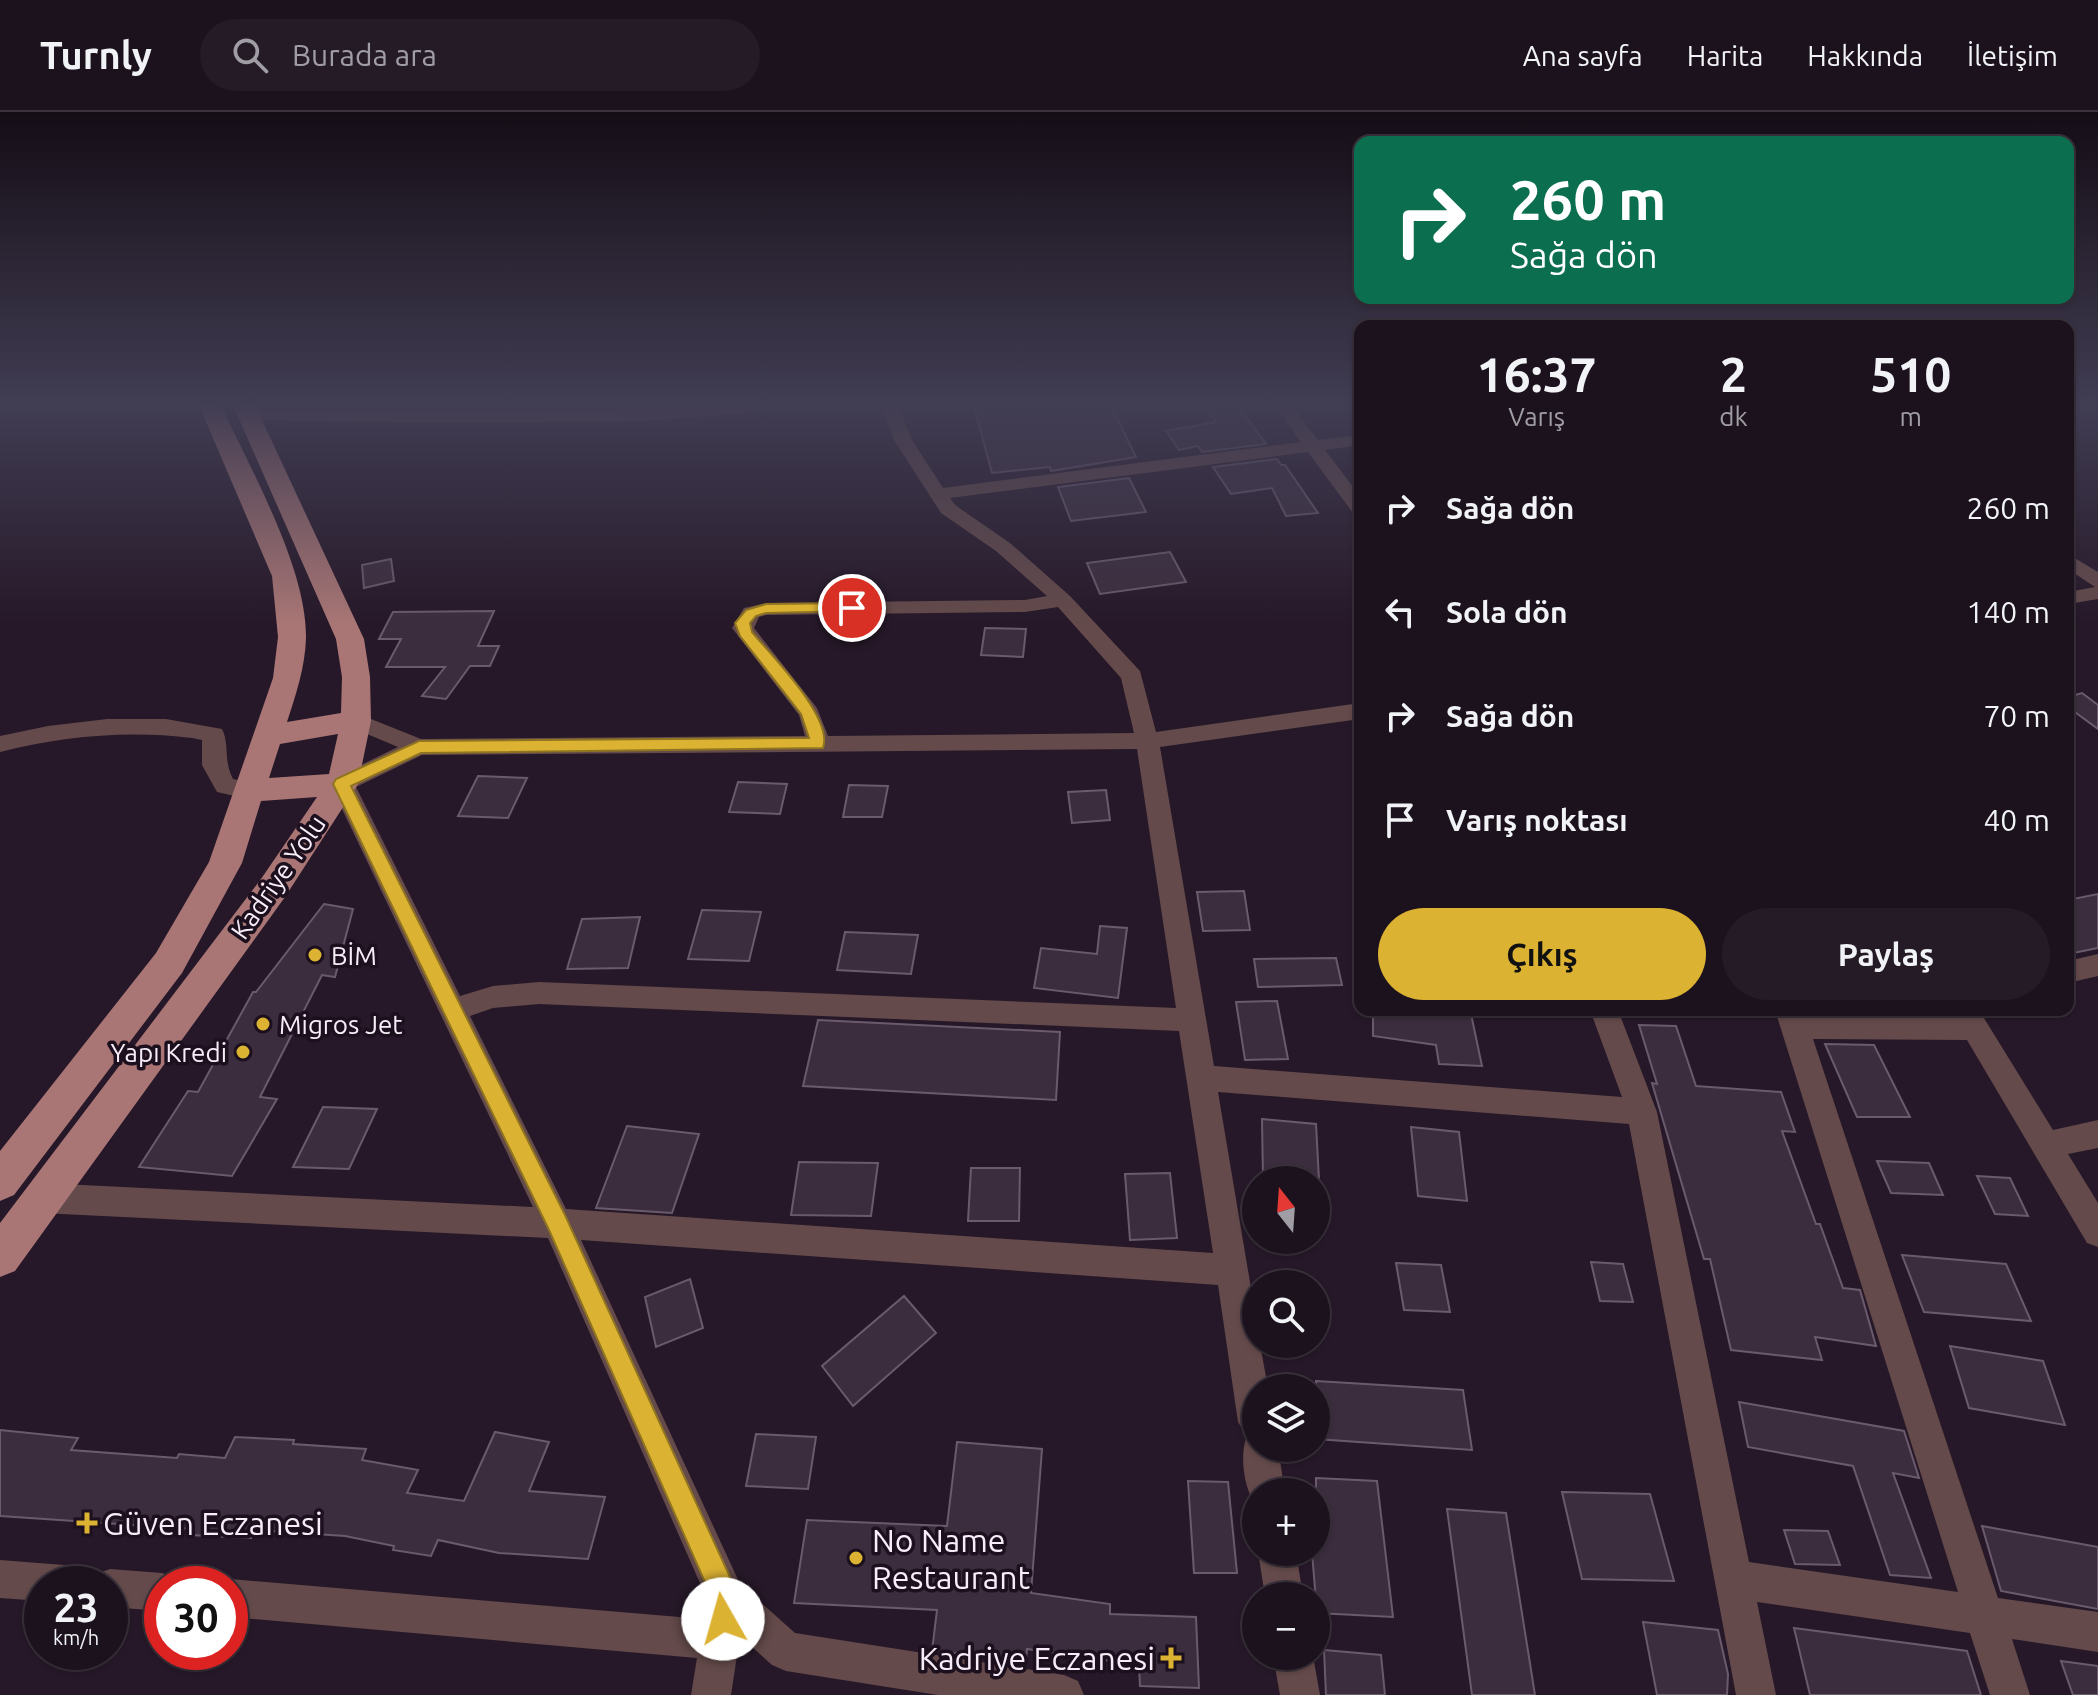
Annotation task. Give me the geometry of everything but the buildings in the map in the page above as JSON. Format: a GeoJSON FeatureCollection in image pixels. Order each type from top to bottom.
{"type":"FeatureCollection","features":[{"type":"Feature","properties":{"kind":"main road","name":"Kadriye Yolu"},"geometry":{"type":"LineString","coordinates":[[0,1182],[169,963],[225,863],[252,791],[287,678],[292,637],[285,576],[241,477]]}},
{"type":"Feature","properties":{"kind":"main road","name":"Kadriye Yolu"},"geometry":{"type":"LineString","coordinates":[[0,1257],[273,888],[342,784],[356,721],[356,677],[350,639],[277,477]]}},
{"type":"Feature","properties":{"kind":"main road"},"geometry":{"type":"LineString","coordinates":[[270,735],[356,721]]}},
{"type":"Feature","properties":{"kind":"main road"},"geometry":{"type":"LineString","coordinates":[[252,791],[342,784]]}},
{"type":"Feature","properties":{"kind":"street"},"geometry":{"type":"LineString","coordinates":[[927,477],[948,509],[1003,547],[1063,600],[1132,676],[1147,741],[1248,1374]]}},
{"type":"Feature","properties":{"kind":"street"},"geometry":{"type":"LineString","coordinates":[[938,494],[1072,477]]}},
{"type":"Feature","properties":{"kind":"street"},"geometry":{"type":"LineString","coordinates":[[1336,477],[1354,501]]}},
{"type":"Feature","properties":{"kind":"street"},"geometry":{"type":"LineString","coordinates":[[2074,564],[2098,582]]}},
{"type":"Feature","properties":{"kind":"street"},"geometry":{"type":"LineString","coordinates":[[2074,597],[2098,593]]}},
{"type":"Feature","properties":{"kind":"street"},"geometry":{"type":"LineString","coordinates":[[817,744],[816,729],[809,713],[745,633],[743,623],[751,613],[766,609],[1025,606],[1063,600]]}},
{"type":"Feature","properties":{"kind":"street"},"geometry":{"type":"LineString","coordinates":[[356,721],[419,747],[1147,741],[1354,712]]}},
{"type":"Feature","properties":{"kind":"street"},"geometry":{"type":"LineString","coordinates":[[0,744],[34,734],[88,728],[195,728],[214,735],[214,765],[225,786],[252,791]]}},
{"type":"Feature","properties":{"kind":"street"},"geometry":{"type":"LineString","coordinates":[[419,747],[342,784],[557,1223],[726,1598],[786,1651],[1064,1695]]}},
{"type":"Feature","properties":{"kind":"street"},"geometry":{"type":"LineString","coordinates":[[2074,971],[2098,965]]}},
{"type":"Feature","properties":{"kind":"street"},"geometry":{"type":"LineString","coordinates":[[454,1009],[493,997],[539,993],[1192,1020]]}},
{"type":"Feature","properties":{"kind":"street"},"geometry":{"type":"LineString","coordinates":[[1606,1016],[1642,1112],[1756,1695]]}},
{"type":"Feature","properties":{"kind":"street"},"geometry":{"type":"LineString","coordinates":[[2010,1695],[1793,1018],[1970,1019],[2098,1232]]}},
{"type":"Feature","properties":{"kind":"street"},"geometry":{"type":"LineString","coordinates":[[1201,1078],[1642,1112]]}},
{"type":"Feature","properties":{"kind":"street"},"geometry":{"type":"LineString","coordinates":[[2045,1145],[2098,1134]]}},
{"type":"Feature","properties":{"kind":"street"},"geometry":{"type":"LineString","coordinates":[[41,1198],[557,1223],[1232,1270]]}},
{"type":"Feature","properties":{"kind":"street"},"geometry":{"type":"LineString","coordinates":[[0,1579],[24,1581]]}},
{"type":"Feature","properties":{"kind":"street"},"geometry":{"type":"LineString","coordinates":[[1733,1579],[2098,1632]]}},
{"type":"Feature","properties":{"kind":"street"},"geometry":{"type":"LineString","coordinates":[[711,1695],[726,1598]]}},
{"type":"Feature","properties":{"kind":"street"},"geometry":{"type":"LineString","coordinates":[[248,1600],[719,1640]]}},
{"type":"Feature","properties":{"kind":"street"},"geometry":{"type":"LineString","coordinates":[[1296,1670],[1300,1695]]}},
{"type":"Feature","properties":{"kind":"place","name":"BİM"},"geometry":{"type":"Point","coordinates":[315,955]}},
{"type":"Feature","properties":{"kind":"place","name":"Migros Jet"},"geometry":{"type":"Point","coordinates":[263,1024]}},
{"type":"Feature","properties":{"kind":"place","name":"Yapı Kredi"},"geometry":{"type":"Point","coordinates":[243,1052]}},
{"type":"Feature","properties":{"kind":"place","name":"Güven Eczanesi"},"geometry":{"type":"Point","coordinates":[87,1523]}},
{"type":"Feature","properties":{"kind":"place","name":"No Name Restaurant"},"geometry":{"type":"Point","coordinates":[856,1558]}},
{"type":"Feature","properties":{"kind":"place","name":"Kadriye Eczanesi"},"geometry":{"type":"Point","coordinates":[1171,1658]}},
{"type":"Feature","properties":{"kind":"route"},"geometry":{"type":"LineString","coordinates":[[723,1619],[726,1598],[557,1223],[342,784],[419,747],[817,744],[816,729],[809,713],[745,633],[743,623],[758,610],[852,608]]}}]}
